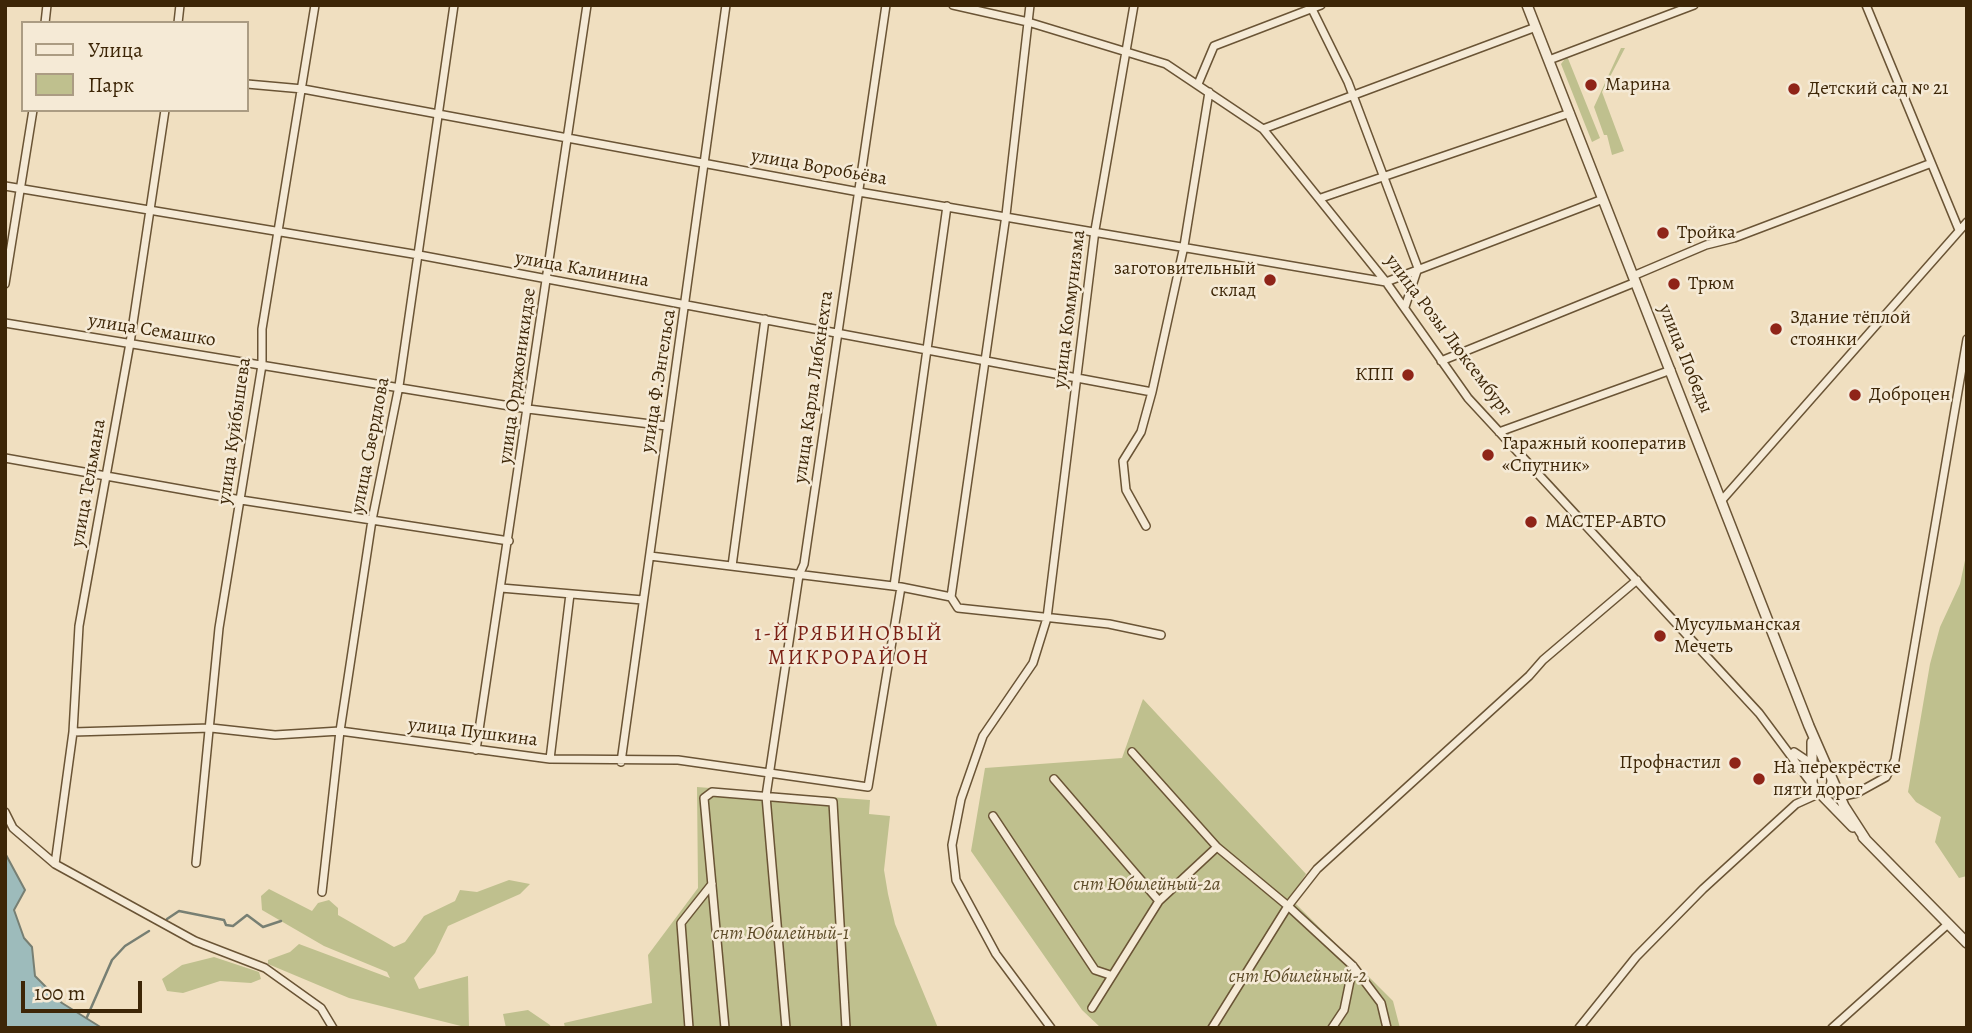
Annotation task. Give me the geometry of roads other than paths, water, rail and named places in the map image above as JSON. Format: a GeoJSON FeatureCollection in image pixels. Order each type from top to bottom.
{"type":"FeatureCollection","features":[{"type":"Feature","properties":{"kind":"street","name":"улица Куйбышева"},"geometry":{"type":"LineString","coordinates":[[196,863],[219,628],[262,365],[262,329],[315,5]]}},
{"type":"Feature","properties":{"kind":"street","name":"улица Свердлова"},"geometry":{"type":"LineString","coordinates":[[322,892],[340,731],[372,520],[399,386],[419,255],[436,114],[454,5]]}},
{"type":"Feature","properties":{"kind":"street","name":"улица Орджоникидзе"},"geometry":{"type":"LineString","coordinates":[[476,750],[587,5]]}},
{"type":"Feature","properties":{"kind":"street","name":"улица Ф.Энгельса"},"geometry":{"type":"LineString","coordinates":[[621,762],[667,426],[687,305],[726,5]]}},
{"type":"Feature","properties":{"kind":"street","name":"улица Карла Либкнехта"},"geometry":{"type":"LineString","coordinates":[[786,1028],[766,796],[799,575],[804,564],[887,5]]}},
{"type":"Feature","properties":{"kind":"street","name":"улица Розы Люксембург"},"geometry":{"type":"LineString","coordinates":[[953,5],[1028,22],[1166,64],[1264,130],[1321,198],[1405,307],[1441,361],[1499,432],[1781,739],[1816,786],[1967,943]]}},
{"type":"Feature","properties":{"kind":"street"},"geometry":{"type":"LineString","coordinates":[[1030,5],[1006,215],[951,597],[958,608],[1109,624],[1161,635]]}},
{"type":"Feature","properties":{"kind":"street","name":"улица Коммунизма"},"geometry":{"type":"LineString","coordinates":[[1051,1028],[996,954],[956,880],[952,845],[961,799],[984,736],[1033,663],[1047,618],[1095,230],[1134,5]]}},
{"type":"Feature","properties":{"kind":"street"},"geometry":{"type":"LineString","coordinates":[[1198,84],[1214,46],[1321,5]]}},
{"type":"Feature","properties":{"kind":"street","name":"улица Победы"},"geometry":{"type":"LineString","coordinates":[[1527,5],[1809,726],[1832,777]]}},
{"type":"Feature","properties":{"kind":"street"},"geometry":{"type":"LineString","coordinates":[[1549,60],[1694,5]]}},
{"type":"Feature","properties":{"kind":"street"},"geometry":{"type":"LineString","coordinates":[[1866,5],[1929,164],[1959,230]]}},
{"type":"Feature","properties":{"kind":"street"},"geometry":{"type":"LineString","coordinates":[[1311,7],[1352,95],[1418,268],[1405,307]]}},
{"type":"Feature","properties":{"kind":"street"},"geometry":{"type":"LineString","coordinates":[[1264,130],[1536,27]]}},
{"type":"Feature","properties":{"kind":"street","name":"улица Воробьёва"},"geometry":{"type":"LineString","coordinates":[[248,84],[303,89],[859,192],[1095,230],[1386,282]]}},
{"type":"Feature","properties":{"kind":"street"},"geometry":{"type":"LineString","coordinates":[[1146,526],[1126,490],[1123,465],[1141,432],[1152,392],[1184,246],[1209,92]]}},
{"type":"Feature","properties":{"kind":"street"},"geometry":{"type":"LineString","coordinates":[[5,284],[33,112]]}},
{"type":"Feature","properties":{"kind":"street","name":"улица Тельмана"},"geometry":{"type":"LineString","coordinates":[[55,864],[73,732],[79,626],[130,343],[165,112]]}},
{"type":"Feature","properties":{"kind":"street"},"geometry":{"type":"LineString","coordinates":[[1321,198],[1570,113]]}},
{"type":"Feature","properties":{"kind":"street"},"geometry":{"type":"LineString","coordinates":[[1441,361],[1634,279],[1706,245],[1734,238],[1929,164]]}},
{"type":"Feature","properties":{"kind":"street","name":"улица Калинина"},"geometry":{"type":"LineString","coordinates":[[5,186],[280,230],[1152,392]]}},
{"type":"Feature","properties":{"kind":"street"},"geometry":{"type":"LineString","coordinates":[[1386,282],[1603,199]]}},
{"type":"Feature","properties":{"kind":"street"},"geometry":{"type":"LineString","coordinates":[[897,586],[925,349],[947,206]]}},
{"type":"Feature","properties":{"kind":"street"},"geometry":{"type":"LineString","coordinates":[[1722,500],[1967,222]]}},
{"type":"Feature","properties":{"kind":"street"},"geometry":{"type":"LineString","coordinates":[[732,566],[765,319]]}},
{"type":"Feature","properties":{"kind":"street","name":"улица Семашко"},"geometry":{"type":"LineString","coordinates":[[5,323],[528,409],[667,426]]}},
{"type":"Feature","properties":{"kind":"street"},"geometry":{"type":"LineString","coordinates":[[1839,797],[1857,793],[1886,777],[1895,760],[1967,339]]}},
{"type":"Feature","properties":{"kind":"street"},"geometry":{"type":"LineString","coordinates":[[1499,432],[1671,370]]}},
{"type":"Feature","properties":{"kind":"street"},"geometry":{"type":"LineString","coordinates":[[5,457],[241,500],[509,541]]}},
{"type":"Feature","properties":{"kind":"street"},"geometry":{"type":"LineString","coordinates":[[650,556],[897,586],[951,597]]}},
{"type":"Feature","properties":{"kind":"street"},"geometry":{"type":"LineString","coordinates":[[1212,1028],[1288,906],[1317,869],[1543,660],[1637,580]]}},
{"type":"Feature","properties":{"kind":"street","name":"улица Пушкина"},"geometry":{"type":"LineString","coordinates":[[73,732],[211,728],[275,735],[340,731],[550,759],[621,762],[678,760],[868,787],[897,586]]}},
{"type":"Feature","properties":{"kind":"street"},"geometry":{"type":"LineString","coordinates":[[501,588],[643,600]]}},
{"type":"Feature","properties":{"kind":"street"},"geometry":{"type":"LineString","coordinates":[[550,759],[570,594]]}},
{"type":"Feature","properties":{"kind":"street","name":"улица Победы"},"geometry":{"type":"LineString","coordinates":[[1809,726],[1817,768]]}},
{"type":"Feature","properties":{"kind":"street"},"geometry":{"type":"LineString","coordinates":[[1579,1028],[1636,957],[1796,804],[1816,786],[1832,777],[1781,739]]}},
{"type":"Feature","properties":{"kind":"street"},"geometry":{"type":"LineString","coordinates":[[1132,752],[1217,847],[1288,906],[1353,966],[1381,1003],[1387,1028]]}},
{"type":"Feature","properties":{"kind":"street"},"geometry":{"type":"LineString","coordinates":[[1796,804],[1816,786],[1817,768]]}},
{"type":"Feature","properties":{"kind":"street","name":"улица Розы Люксембург"},"geometry":{"type":"LineString","coordinates":[[1832,777],[1839,797],[1866,840]]}},
{"type":"Feature","properties":{"kind":"street"},"geometry":{"type":"LineString","coordinates":[[1054,779],[1159,901]]}},
{"type":"Feature","properties":{"kind":"street"},"geometry":{"type":"LineString","coordinates":[[725,1028],[705,798],[712,792],[833,802],[846,1028]]}},
{"type":"Feature","properties":{"kind":"street"},"geometry":{"type":"LineString","coordinates":[[1850,817],[1848,803],[1857,793]]}},
{"type":"Feature","properties":{"kind":"street"},"geometry":{"type":"LineString","coordinates":[[5,813],[13,828],[55,864],[195,941],[265,968],[321,1008],[333,1028]]}},
{"type":"Feature","properties":{"kind":"street"},"geometry":{"type":"LineString","coordinates":[[993,816],[1095,970],[1110,975]]}},
{"type":"Feature","properties":{"kind":"street"},"geometry":{"type":"LineString","coordinates":[[1092,1007],[1159,901],[1217,847]]}},
{"type":"Feature","properties":{"kind":"street"},"geometry":{"type":"LineString","coordinates":[[690,1028],[681,923],[712,884]]}},
{"type":"Feature","properties":{"kind":"street"},"geometry":{"type":"LineString","coordinates":[[1832,1028],[1948,925]]}},
{"type":"Feature","properties":{"kind":"street"},"geometry":{"type":"LineString","coordinates":[[1332,1028],[1344,1010],[1353,966]]}},
{"type":"Feature","properties":{"kind":"water"},"geometry":{"type":"Polygon","coordinates":[[[5,853],[25,890],[14,910],[24,938],[32,947],[35,976],[62,1003],[102,1028],[5,1028],[5,853]]]}},
{"type":"Feature","properties":{"kind":"waterway"},"geometry":{"type":"LineString","coordinates":[[167,919],[179,911],[224,920],[226,925],[233,926],[247,915],[263,927],[281,921]]}},
{"type":"Feature","properties":{"kind":"waterway"},"geometry":{"type":"LineString","coordinates":[[87,1017],[112,960],[125,946],[149,931]]}},
{"type":"Feature","properties":{"kind":"place","name":"Марина"},"geometry":{"type":"Point","coordinates":[1591,85]}},
{"type":"Feature","properties":{"kind":"place","name":"Детский сад № 21"},"geometry":{"type":"Point","coordinates":[1794,89]}},
{"type":"Feature","properties":{"kind":"place","name":"Тройка"},"geometry":{"type":"Point","coordinates":[1663,233]}},
{"type":"Feature","properties":{"kind":"place","name":"заготовительный склад"},"geometry":{"type":"Point","coordinates":[1270,280]}},
{"type":"Feature","properties":{"kind":"place","name":"Трюм"},"geometry":{"type":"Point","coordinates":[1674,284]}},
{"type":"Feature","properties":{"kind":"place","name":"Здание тёплой стоянки"},"geometry":{"type":"Point","coordinates":[1776,329]}},
{"type":"Feature","properties":{"kind":"place","name":"КПП"},"geometry":{"type":"Point","coordinates":[1408,375]}},
{"type":"Feature","properties":{"kind":"place","name":"Доброцен"},"geometry":{"type":"Point","coordinates":[1855,395]}},
{"type":"Feature","properties":{"kind":"place","name":"Гаражный кооператив «Спутник»"},"geometry":{"type":"Point","coordinates":[1488,455]}},
{"type":"Feature","properties":{"kind":"place","name":"МАСТЕР-АВТО"},"geometry":{"type":"Point","coordinates":[1531,522]}},
{"type":"Feature","properties":{"kind":"place","name":"Мусульманская Мечеть"},"geometry":{"type":"Point","coordinates":[1660,636]}},
{"type":"Feature","properties":{"kind":"place","name":"Профнастил"},"geometry":{"type":"Point","coordinates":[1735,763]}},
{"type":"Feature","properties":{"kind":"place","name":"На перекрёстке пяти дорог"},"geometry":{"type":"Point","coordinates":[1759,779]}},
{"type":"Feature","properties":{"kind":"district","name":"1-Й РЯБИНОВЫЙ МИКРОРАЙОН"},"geometry":{"type":"Point","coordinates":[849,647]}},
{"type":"Feature","properties":{"kind":"park label","name":"снт Юбилейный-2а"},"geometry":{"type":"Point","coordinates":[1147,885]}},
{"type":"Feature","properties":{"kind":"park label","name":"снт Юбилейный-1"},"geometry":{"type":"Point","coordinates":[781,934]}},
{"type":"Feature","properties":{"kind":"park label","name":"снт Юбилейный-2"},"geometry":{"type":"Point","coordinates":[1298,977]}}]}
